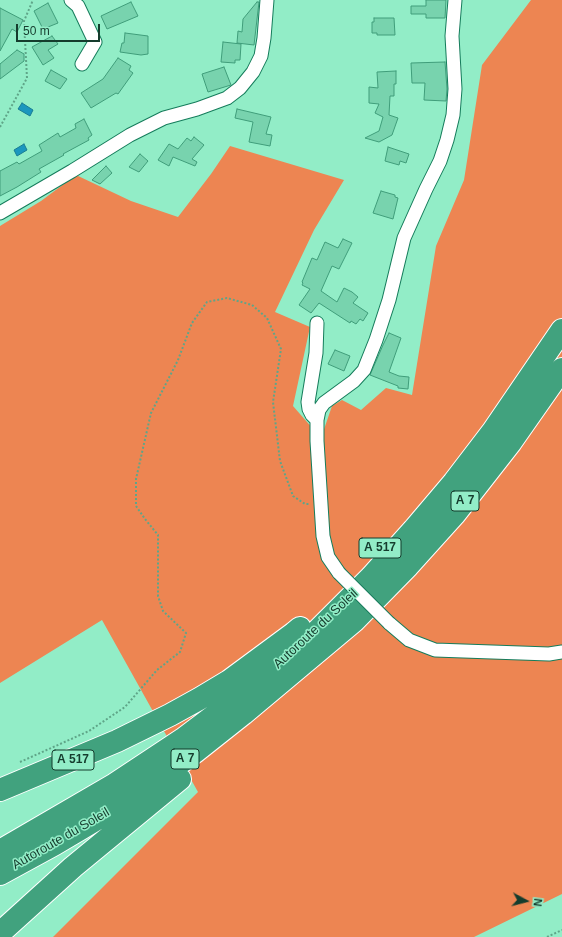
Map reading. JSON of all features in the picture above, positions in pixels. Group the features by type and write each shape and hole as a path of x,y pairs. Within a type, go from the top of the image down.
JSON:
{"highway":[{"name":"A 517","path":"0,790 118,741 170,715 228,681 294,633 332,600 419,504 465,449 562,315"},
{"name":"Autoroute du Soleil","path":"0,851 115,784 183,739 240,696 312,636 371,577 454,482 493,431 562,330"},
{"name":"Autoroute du Soleil","path":"0,874 56,844 120,805 161,777 243,714 354,621 408,566 458,510 511,442 562,369"},
{"path":"0,933 73,867 217,749 262,710 354,621"}],"street":[{"path":"71,0 78,6 95,42 82,64"},
{"path":"0,213 72,171 130,134 164,118 197,109 227,98 240,88 253,72 261,56 267,0"},
{"path":"456,0 452,36 454,115 447,140 440,161 426,188 404,238 389,300 376,340 364,370 354,381 324,403 320,410 317,440 322,521 325,544 328,557 339,573 389,623 409,640 435,650 549,654 562,652"},
{"path":"317,323 316,353 308,402 312,415 318,420"}],"path":[{"path":"0,127 27,78 24,21 33,0"},
{"path":"21,762 89,730 125,707 158,670 180,652 186,632 163,611 158,596 158,535 136,506 136,479 151,413 178,360 192,323 207,302 227,298 252,305 267,318 281,349 273,402 280,462 293,496 305,504 322,505"},
{"path":"547,937 562,930"}],"shaded area":[{"path":"531,0 562,0 562,894 474,937 53,937 198,792 102,620 0,683 0,226 41,201 76,175 131,201 178,217 211,174 230,146 344,180 314,230 275,312 310,327 293,406 321,438 332,406 342,400 361,410 386,388 412,395 436,246 464,180 482,65"}],"water":[{"path":"22,103 33,110 30,116 18,109"},
{"path":"24,144 27,150 17,156 14,150"}],"building":[{"path":"426,0 446,0 445,18 426,18 426,14 411,14 411,6 426,6"},
{"path":"131,2 138,16 107,29 101,16"},
{"path":"257,2 259,2 254,45 237,43 238,31 242,32 243,19"},
{"path":"48,3 58,23 43,29 34,11"},
{"path":"0,8 23,20 17,32 12,29 0,51"},
{"path":"374,18 394,18 395,35 377,35 377,33 372,33 372,22 374,22"},
{"path":"125,33 148,36 148,54 141,55 120,52 122,43 124,43"},
{"path":"52,36 58,44 48,50 54,58 43,65 32,47"},
{"path":"223,42 241,44 240,60 235,60 235,63 221,62"},
{"path":"17,50 24,54 24,61 0,79 0,64"},
{"path":"118,58 131,66 129,70 133,73 118,94 116,93 91,108 81,93 103,79"},
{"path":"445,62 447,89 446,101 424,100 425,83 412,83 411,63"},
{"path":"224,67 231,85 208,92 202,74"},
{"path":"51,70 67,79 60,89 45,81"},
{"path":"396,71 396,84 394,84 394,96 390,96 389,115 398,118 392,135 379,142 365,138 379,131 383,117 375,113 379,104 369,103 369,87 378,88 377,72"},
{"path":"237,109 271,117 266,134 272,135 270,146 249,142 253,122 235,118"},
{"path":"84,119 92,135 88,138 89,140 39,169 41,172 0,196 0,171 17,162 19,164 42,151 39,145 58,133 60,137 76,128 75,124"},
{"path":"194,137 204,145 192,159 197,162 195,166 173,157 169,166 158,160 169,144 178,149 187,138 191,141"},
{"path":"388,147 409,154 406,163 400,161 399,165 385,161"},
{"path":"140,154 148,161 139,172 129,167"},
{"path":"106,166 112,173 100,184 92,180"},
{"path":"381,191 395,195 395,197 398,198 393,219 373,213"},
{"path":"343,239 352,243 339,269 332,266 321,291 337,302 344,288 358,297 353,303 368,313 363,321 360,319 356,324 351,321 350,323 319,303 311,313 299,305 310,289 302,285 302,282 312,258 317,260 325,242 338,248"},
{"path":"389,333 401,338 389,372 399,376 409,377 408,389 398,388 398,386 370,375"},
{"path":"335,350 350,356 344,371 328,364"}]}
